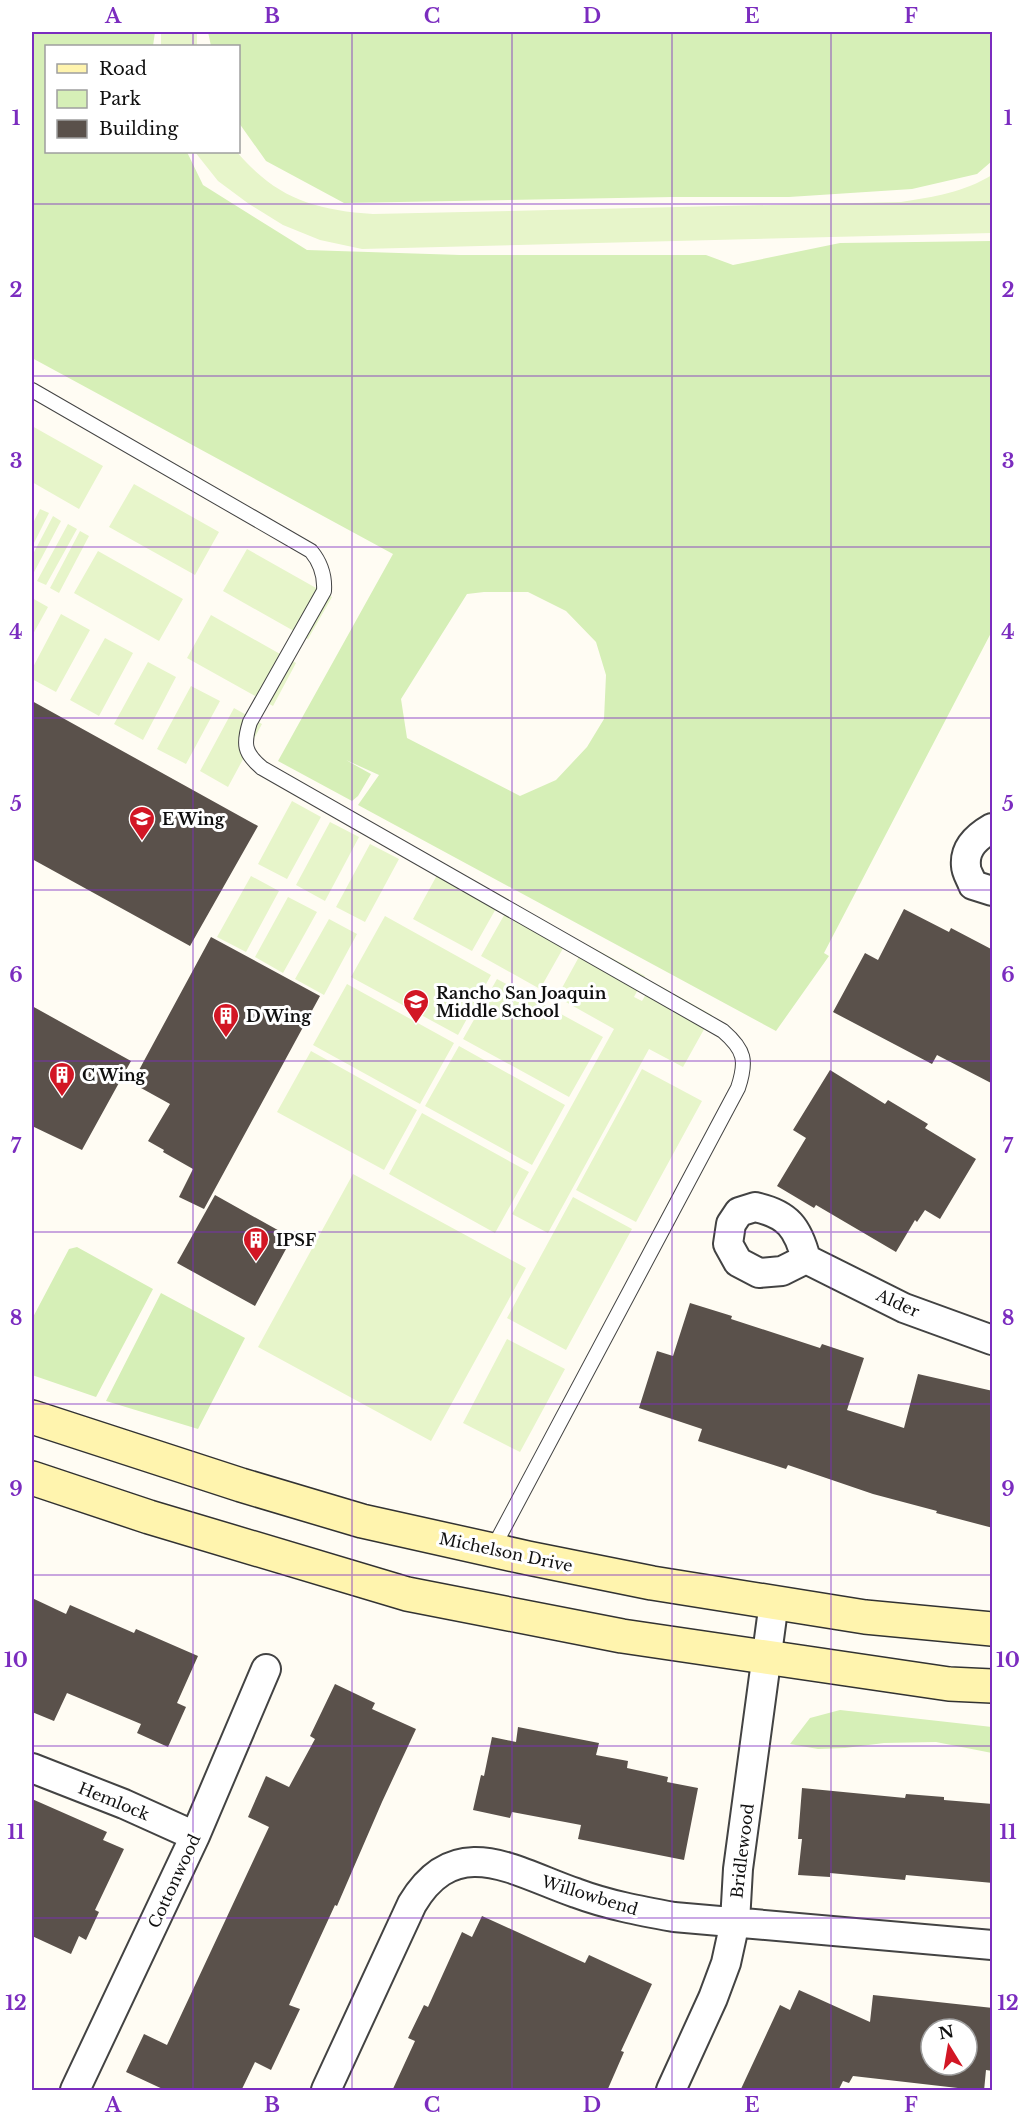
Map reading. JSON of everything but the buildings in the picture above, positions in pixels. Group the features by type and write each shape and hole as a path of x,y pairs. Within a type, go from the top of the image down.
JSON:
{"main road":[{"name":"Michelson Drive","path":"32,1417 351,1518 492,1550 652,1583 865,1617 993,1629"},
{"path":"32,1478 149,1517 407,1594 622,1636 949,1684 993,1686"}],"street":[{"path":"993,828 975,839 969,848 966,867 974,885 993,891"},
{"name":"Alder","path":"806,1259 904,1308 993,1340"},
{"name":"Bridlewood","path":"671,2091 713,1998 726,1963 735,1922 738,1869 774,1602"},
{"name":"Cottonwood","path":"75,2091 195,1836 266,1669"},
{"name":"Hemlock","path":"32,1768 124,1804 195,1836"},
{"name":"Willowbend","path":"326,2091 422,1886 440,1872 457,1864 481,1861 502,1864 579,1894 625,1907 674,1917 993,1945"}],"lane":[{"path":"32,390 311,552 318,560 324,580 324,591 250,722 245,736 247,751 251,759 262,768 723,1031 736,1042 743,1055 743,1072 738,1088 492,1550"}],"green space":[{"path":"32,32 155,32 153,45 45,45 45,153 187,153 203,185 307,250 460,255 706,255 733,265 840,243 992,241 992,631 824,953 829,956 776,1031 358,805 379,775 346,760 371,774 358,796 352,801 278,761 393,554 32,358","holes":["528,592 566,611 596,642 606,675 604,719 587,747 556,780 520,796 407,738 401,699 467,594"]},
{"path":"161,32 197,32 197,45 161,45"},
{"path":"208,32 992,32 992,161 977,174 912,189 789,197 344,203 266,161 240,124 240,45 211,45"},
{"path":"196,153 238,153 266,181 298,199 332,209 373,214 901,202 960,190 992,175 992,233 362,249 320,240 283,225 218,181"},
{"path":"32,426 103,466 79,509 32,482"},
{"path":"134,484 219,532 195,575 109,527"},
{"path":"40,509 49,513 32,547 32,525"},
{"path":"53,516 61,521 32,576 32,556"},
{"path":"68,524 77,529 46,585 37,581"},
{"path":"80,531 89,536 59,593 50,588"},
{"path":"247,549 332,597 308,639 223,591"},
{"path":"98,551 183,599 159,641 74,593"},
{"path":"32,598 48,607 32,636"},
{"path":"61,614 90,630 56,692 32,679 32,669"},
{"path":"211,615 296,663 273,706 187,658"},
{"path":"105,638 133,653 99,716 70,700"},
{"path":"148,662 176,677 143,740 114,724"},
{"path":"191,686 220,701 186,764 157,749"},
{"path":"234,708 262,724 228,787 200,771"},
{"path":"292,801 321,817 287,879 258,864"},
{"path":"330,822 359,837 325,901 296,885"},
{"path":"370,844 399,859 365,922 336,907"},
{"path":"442,866 502,898 472,951 413,919"},
{"path":"251,876 279,891 246,952 217,937"},
{"path":"288,897 317,912 283,973 255,957"},
{"path":"511,903 570,936 540,989 481,956"},
{"path":"385,916 491,975 458,1035 351,977"},
{"path":"329,919 357,934 324,995 295,979"},
{"path":"586,944 645,976 634,997 642,1001 653,982 712,1015 683,1067 649,1049 548,1233 512,1214 614,1029 557,997"},
{"path":"497,979 603,1037 569,1097 463,1039"},
{"path":"347,984 454,1043 420,1104 313,1045"},
{"path":"459,1046 565,1105 532,1165 425,1106"},
{"path":"311,1051 417,1110 384,1170 277,1112"},
{"path":"642,1069 702,1101 636,1222 576,1190"},
{"path":"422,1113 529,1172 495,1233 389,1174"},
{"path":"353,1174 526,1268 431,1441 258,1347"},
{"path":"573,1197 632,1229 566,1350 507,1318"},
{"path":"77,1247 153,1289 96,1397 32,1375 32,1319 69,1249"},
{"path":"161,1293 245,1338 198,1429 106,1401"},
{"path":"507,1339 565,1369 520,1452 463,1423"},
{"path":"840,1710 992,1727 992,1753 936,1742 884,1743 818,1749 790,1744 810,1718"}],"place":[{"name":"E Wing","path":"142,842"},
{"name":"Rancho San Joaquin Middle School","path":"416,1025"},
{"name":"D Wing","path":"226,1039"},
{"name":"C Wing","path":"62,1098"},
{"name":"IPSF","path":"256,1263"}]}
